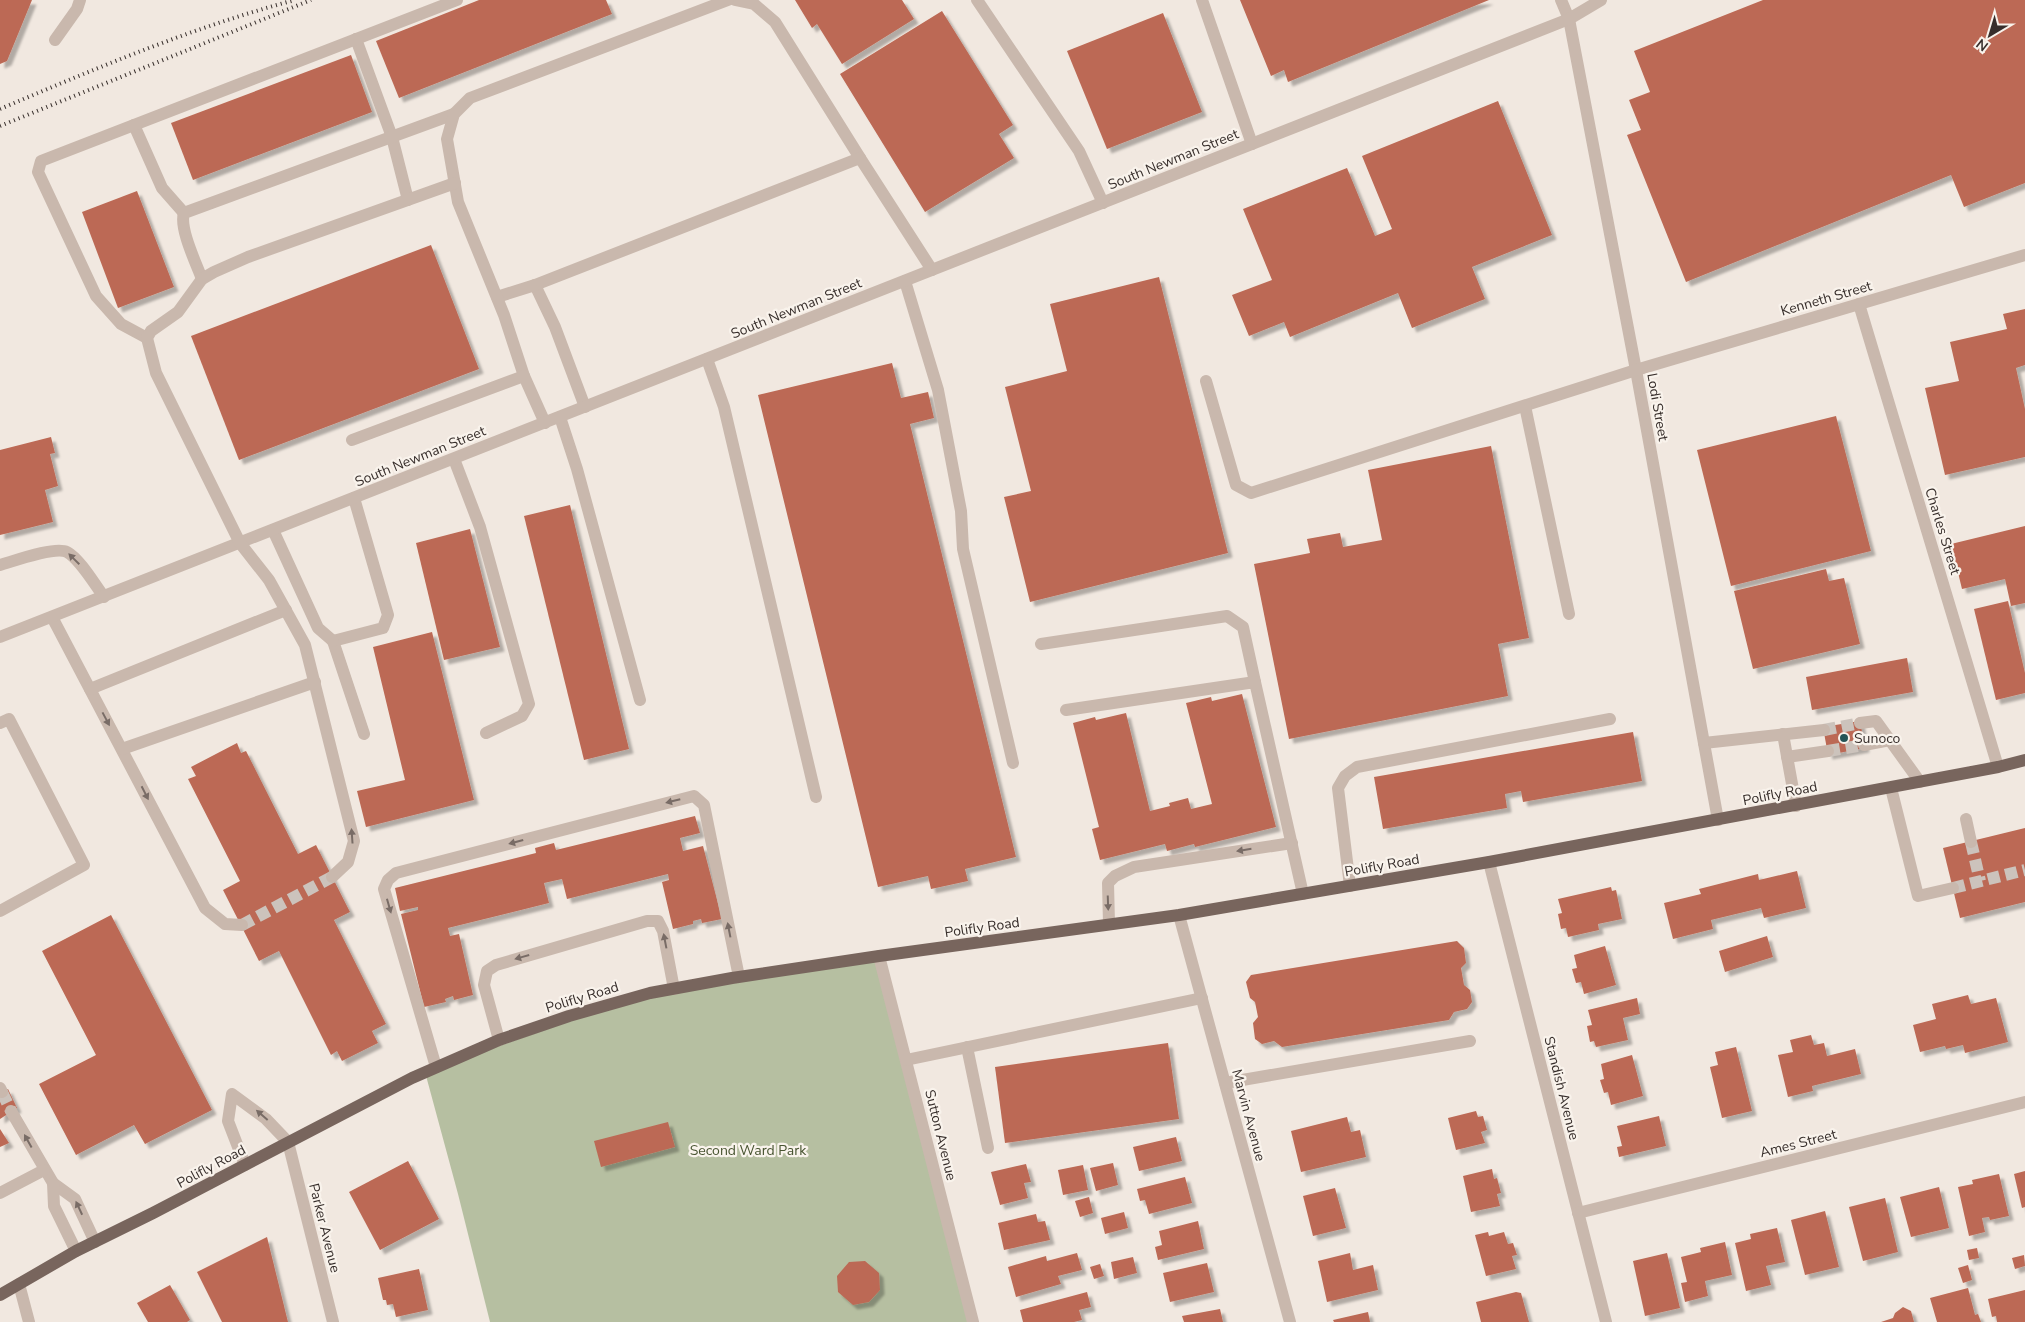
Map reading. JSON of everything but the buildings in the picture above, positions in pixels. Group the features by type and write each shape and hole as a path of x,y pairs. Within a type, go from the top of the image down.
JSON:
{"main road":[{"name":"Polifly Road","path":"0,1295 76,1251 436,1068 499,1040 569,1016 650,993 879,956 1179,915 1303,894 1796,806 1998,767 2025,760"}],"street":[{"path":"55,40 78,9 80,0"},
{"path":"148,338 122,324 96,296 38,172 41,161 457,0"},
{"path":"184,213 454,114 470,98 728,0"},
{"path":"735,0 754,4 775,22 932,270"},
{"path":"977,0 1079,152 1103,203"},
{"path":"1202,0 1252,144"},
{"name":"Lodi Street","path":"1561,0 1569,19 1636,370 1718,820"},
{"name":"South Newman Street","path":"0,637 1569,19 1601,0"},
{"path":"356,39 392,137 408,200"},
{"path":"454,114 447,139 458,202 497,297 524,376 545,423"},
{"path":"134,125 162,188 184,213"},
{"path":"497,297 535,285 860,158"},
{"path":"332,877 348,862 354,841 305,646 269,580 240,543 156,373 148,338 151,331 178,312 202,279 248,257 455,183"},
{"path":"184,213 182,219 188,242 202,279"},
{"name":"Kenneth Street","path":"1206,380 1236,485 1251,493 1636,370 2025,255"},
{"path":"905,281 938,390 961,511 963,550 1013,763"},
{"path":"535,285 558,334 585,407"},
{"name":"Charles Street","path":"1860,304 1998,767"},
{"path":"707,359 724,407 816,797"},
{"path":"352,440 524,376"},
{"path":"1525,406 1569,614"},
{"path":"560,417 577,469 640,700"},
{"path":"454,459 480,527 529,704 522,716 486,733"},
{"path":"333,641 383,628 388,615 354,498"},
{"path":"273,530 318,628 333,641 364,734"},
{"path":"0,565 58,550 68,552 104,597"},
{"path":"90,689 286,610"},
{"path":"1041,644 1227,616 1243,627 1303,894"},
{"path":"52,617 204,908 226,924 242,925"},
{"path":"122,750 314,682"},
{"path":"1066,710 1255,682"},
{"path":"0,723 9,719 84,865 0,912"},
{"path":"1350,886 1338,788 1345,776 1357,767 1610,719"},
{"path":"1860,724 1876,721 1920,782"},
{"path":"1704,743 1824,730"},
{"path":"1783,734 1796,806"},
{"path":"1864,745 1890,740"},
{"path":"1787,757 1828,751"},
{"path":"1891,788 1918,896 1953,888"},
{"path":"436,1068 384,889 388,880 396,873 694,796 704,804 739,978"},
{"path":"1966,819 1971,842"},
{"path":"1109,924 1108,884 1114,876 1134,867 1292,843"},
{"name":"Standish Avenue","path":"1489,862 1606,1322"},
{"name":"Marvin Avenue","path":"1179,915 1290,1322"},
{"path":"499,1040 484,985 487,971 496,965 647,921 658,921 663,931 674,989"},
{"name":"Sutton Avenue","path":"879,956 973,1322"},
{"path":"906,1060 1202,998"},
{"path":"1224,1083 1470,1041"},
{"path":"968,1048 988,1148"},
{"path":"245,1165 228,1120 232,1094 266,1118 288,1142"},
{"name":"Ames Street","path":"1578,1213 2025,1102"},
{"path":"11,1111 44,1170 54,1183 75,1199 95,1242"},
{"name":"Parker Avenue","path":"288,1142 333,1322"},
{"path":"0,1193 44,1170"},
{"path":"54,1183 54,1206 76,1251"},
{"path":"19,1284 29,1322"}],"green space":[{"name":"Second Ward Park","path":"879,956 973,1322 490,1322 425,1072 650,993"}],"tunnel":[{"path":"1824,730 1860,723"},
{"path":"1828,751 1864,745"},
{"path":"1971,842 1980,881"},
{"path":"1953,888 2025,870"},
{"path":"242,925 332,877"},
{"path":"2,1092 11,1111"}],"railway":[{"path":"0,109 182,36 295,0"},
{"path":"0,126 311,0"}],"place":[{"name":"Sunoco","path":"1844,738"}]}
